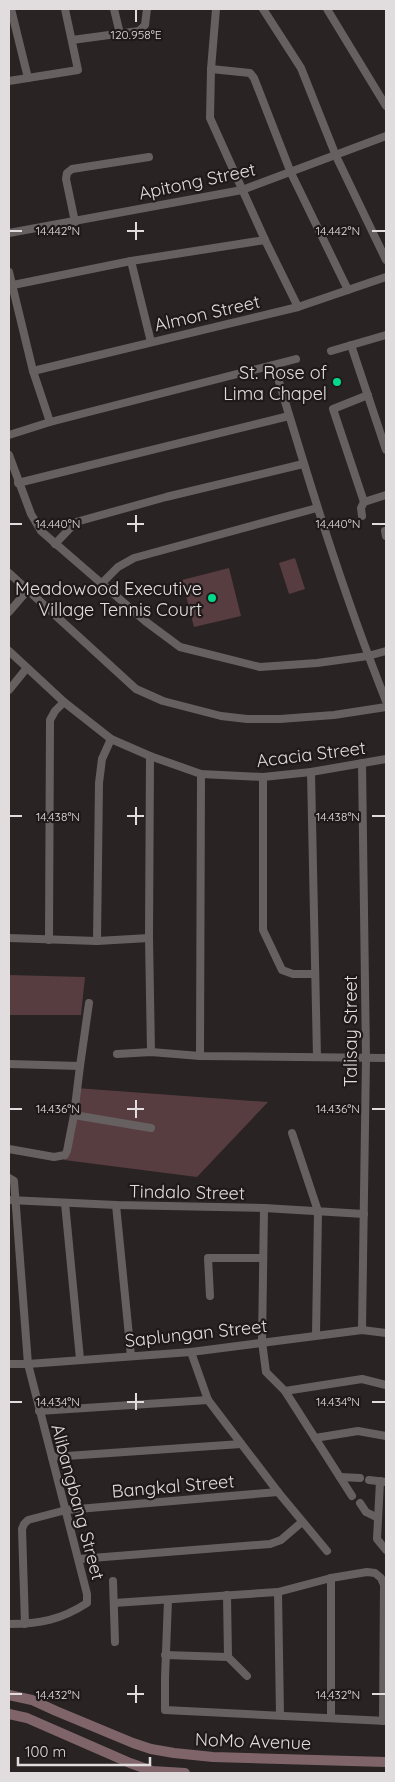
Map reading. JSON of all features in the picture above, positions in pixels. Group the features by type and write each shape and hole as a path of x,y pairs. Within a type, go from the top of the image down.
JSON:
{"main road":[{"name":"NoMo Avenue","path":"9,1695 32,1700 133,1742 174,1753 214,1757 386,1762"},
{"name":"NoMo Avenue","path":"9,1714 27,1718 152,1771 185,1773"}],"street":[{"path":"11,9 28,78"},
{"path":"9,81 78,70 64,9"},
{"path":"114,9 120,34"},
{"path":"72,40 135,32 145,25 148,9"},
{"path":"216,9 211,70 210,118 265,240 298,306"},
{"path":"263,9 301,68 336,156 386,260"},
{"path":"330,10 386,106"},
{"path":"211,70 250,73 254,78 291,173 348,290"},
{"name":"Apitong Street","path":"9,233 242,190 386,136"},
{"path":"75,222 66,179 67,173 72,169 149,157"},
{"path":"13,286 131,261 265,240"},
{"path":"131,261 151,342"},
{"path":"9,272 33,371 50,422"},
{"name":"Almon Street","path":"33,371 298,306 386,277"},
{"path":"331,351 386,335"},
{"path":"351,345 386,450"},
{"path":"9,435 50,422 296,359"},
{"path":"274,365 317,508 368,656 386,701"},
{"path":"362,516 361,508 364,502 333,408 368,395"},
{"path":"18,483 289,416"},
{"path":"9,455 18,483 41,532 145,621 180,647 260,667 317,663 368,656 386,651"},
{"path":"55,544 76,522 166,497 303,464"},
{"path":"364,502 386,495"},
{"path":"102,583 118,567 134,558 317,508"},
{"path":"9,573 136,689 163,702 221,716 247,719 280,719 334,715 386,707"},
{"path":"9,612 27,591"},
{"name":"Acacia Street","path":"9,651 26,669 64,702 111,739 150,756 201,774 263,777 311,772 386,759"},
{"path":"9,690 26,669"},
{"path":"49,940 50,720 55,711 64,702"},
{"path":"97,941 99,783 102,759 111,739"},
{"path":"150,756 149,938 151,1052"},
{"name":"Talisay Street","path":"362,763 366,1058 362,1330"},
{"path":"311,772 317,1057"},
{"path":"200,1056 201,774"},
{"path":"263,777 262,930 282,970 293,974 314,974"},
{"path":"9,938 97,941 149,938"},
{"path":"9,1149 54,1157 65,1154 67,1151 74,1115 89,1003"},
{"path":"117,1054 151,1052 200,1056 386,1058"},
{"path":"9,1064 80,1066"},
{"path":"74,1115 151,1128"},
{"path":"292,1133 318,1212 316,1335"},
{"name":"Alibangbang Street","path":"9,1178 14,1182 12,1200 28,1364 86,1585 87,1603 72,1613 59,1618 25,1624"},
{"name":"Tindalo Street","path":"12,1200 116,1205 264,1208 364,1214"},
{"path":"65,1203 80,1359"},
{"path":"116,1205 131,1356"},
{"path":"264,1208 262,1342 266,1372 285,1392 352,1496"},
{"path":"210,1296 208,1258 263,1258"},
{"name":"Saplungan Street","path":"9,1364 191,1352 362,1330 386,1333"},
{"path":"191,1352 208,1400 278,1492 327,1551"},
{"path":"285,1392 362,1379 386,1385"},
{"path":"39,1411 208,1400"},
{"path":"315,1438 358,1431 386,1436"},
{"path":"52,1457 241,1444"},
{"path":"340,1477 360,1478"},
{"path":"369,1480 383,1482 381,1521 377,1538 386,1550"},
{"name":"Bangkal Street","path":"25,1624 22,1529 24,1524 34,1518 66,1510 278,1492"},
{"path":"360,1503 366,1512 381,1521"},
{"path":"79,1559 270,1544 281,1540 302,1522"},
{"path":"114,1603 278,1592 331,1578 367,1572 375,1573 381,1578 384,1585 384,1721 165,1710 168,1600"},
{"path":"331,1578 331,1718"},
{"path":"113,1581 116,1642"},
{"path":"278,1592 280,1715"},
{"path":"227,1595 228,1657 247,1676"},
{"path":"9,1624 25,1624"},
{"path":"165,1656 228,1657"}],"shaded area":[{"path":"295,558 305,589 289,594 279,563"},
{"name":"Meadowood Executive Village Tennis Court","path":"229,568 241,616 194,627 182,580"},
{"path":"9,975 85,977 81,1015 9,1015"},
{"path":"76,1088 268,1102 197,1177 64,1160"}],"place":[{"name":"St. Rose of Lima Chapel","path":"337,382"},
{"name":"Meadowood Executive Village Tennis Court","path":"212,598"}]}
